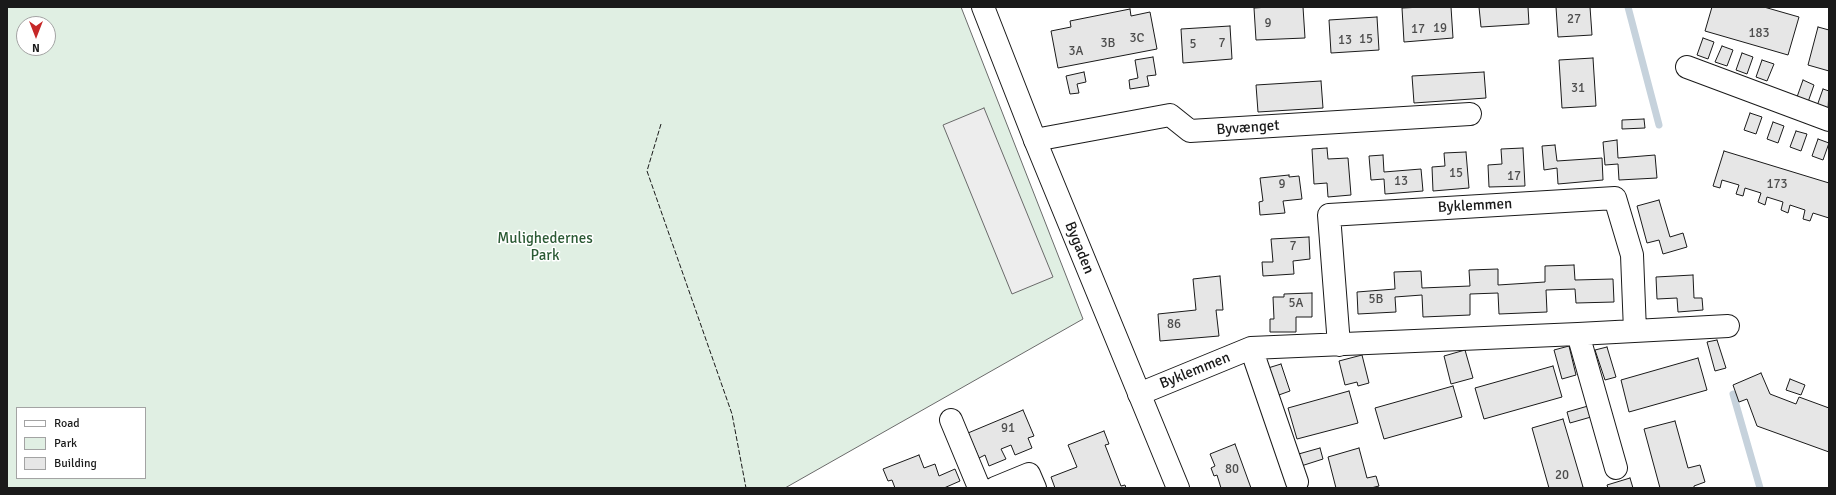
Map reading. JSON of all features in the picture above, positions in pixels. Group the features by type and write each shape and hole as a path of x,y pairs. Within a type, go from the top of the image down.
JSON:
{"street":[{"name":"Bygaden","path":"983,7 1035,140 1178,488"},
{"path":"1687,67 1829,120"},
{"name":"Byvænget","path":"1035,140 1170,115 1190,132 1470,114"},
{"name":"Byklemmen","path":"1339,345 1329,215 1615,198 1632,255 1634,331"},
{"name":"Byklemmen","path":"1139,394 1251,348 1728,326"},
{"path":"1578,334 1616,468"},
{"path":"1251,348 1297,482"},
{"path":"951,420 978,485 981,488"},
{"path":"995,488 1029,474 1035,488"}],"green space":[{"name":"Mulighedernes Park","path":"7,7 961,7 1083,319 785,488 7,488"}],"shaded area":[{"path":"984,108 1053,277 1012,294 943,125"}],"building":[{"path":"1303,7 1305,38 1256,40 1254,8"},
{"path":"1451,7 1453,38 1404,42 1402,8"},
{"path":"1479,7 1528,7 1529,24 1481,27"},
{"path":"1556,7 1590,7 1592,35 1558,37"},
{"path":"1712,7 1764,7 1799,17 1788,55 1705,31"},
{"path":"1130,9 1131,16 1150,12 1157,49 1058,68 1051,31 1071,27 1070,21"},
{"path":"1377,17 1379,50 1331,53 1329,20"},
{"path":"1230,26 1232,59 1183,63 1181,29"},
{"path":"1818,27 1829,30 1829,71 1808,65"},
{"path":"1703,38 1714,42 1708,59 1697,55"},
{"path":"1722,46 1733,50 1727,66 1715,62"},
{"path":"1742,53 1753,57 1747,74 1736,70"},
{"path":"1153,57 1156,75 1147,76 1149,86 1130,89 1129,80 1138,78 1135,60"},
{"path":"1593,58 1596,106 1562,108 1559,60"},
{"path":"1762,60 1774,64 1767,81 1756,77"},
{"path":"1084,72 1086,82 1077,84 1079,93 1070,94 1066,76"},
{"path":"1484,72 1486,98 1414,103 1412,76"},
{"path":"1803,80 1814,85 1808,102 1797,97"},
{"path":"1321,81 1323,108 1258,112 1256,85"},
{"path":"1823,89 1829,91 1828,110 1817,106"},
{"path":"1750,113 1762,117 1756,134 1744,130"},
{"path":"1644,119 1645,128 1622,129 1622,120"},
{"path":"1773,122 1784,126 1778,143 1767,139"},
{"path":"1796,131 1807,134 1801,151 1790,147"},
{"path":"1818,139 1829,143 1823,160 1812,156"},
{"path":"1617,140 1618,158 1655,155 1657,178 1619,180 1618,164 1605,165 1603,142"},
{"path":"1555,145 1557,161 1602,158 1603,180 1558,184 1557,168 1544,170 1542,146"},
{"path":"1327,148 1328,159 1348,158 1351,195 1328,197 1327,183 1314,184 1312,149"},
{"path":"1523,148 1525,186 1489,187 1488,165 1502,164 1501,149"},
{"path":"1724,151 1829,183 1829,218 1813,213 1810,221 1803,219 1805,210 1790,205 1788,213 1781,210 1783,202 1767,197 1765,205 1758,202 1761,193 1745,188 1743,196 1736,194 1739,185 1722,180 1720,188 1713,186"},
{"path":"1466,152 1469,188 1433,191 1432,167 1445,166 1444,153"},
{"path":"1383,155 1384,172 1421,169 1423,191 1385,194 1384,179 1371,180 1369,156"},
{"path":"1289,175 1289,177 1299,176 1302,199 1283,201 1285,213 1260,215 1259,202 1263,201 1260,178"},
{"path":"1659,200 1670,237 1683,233 1687,247 1663,254 1659,240 1647,243 1637,206"},
{"path":"1309,237 1310,259 1293,261 1294,274 1263,276 1262,262 1273,262 1271,239"},
{"path":"1574,265 1575,280 1613,279 1614,302 1576,303 1575,289 1546,290 1547,312 1499,314 1498,293 1470,294 1470,315 1423,317 1422,295 1395,297 1396,312 1358,314 1357,292 1395,289 1394,272 1421,271 1422,288 1470,286 1469,270 1498,269 1498,285 1545,282 1545,266"},
{"path":"1693,275 1694,298 1702,298 1703,310 1678,312 1677,298 1657,299 1656,277"},
{"path":"1220,276 1223,310 1216,310 1219,336 1160,341 1158,314 1196,310 1193,279"},
{"path":"1312,293 1312,317 1296,317 1296,332 1270,332 1270,319 1274,319 1273,297 1284,297 1284,294"},
{"path":"1717,340 1726,368 1715,371 1707,342"},
{"path":"1569,346 1576,375 1562,379 1554,350"},
{"path":"1607,347 1616,377 1605,380 1595,350"},
{"path":"1465,350 1473,378 1451,384 1444,356"},
{"path":"1362,355 1369,383 1358,386 1357,382 1345,385 1339,361"},
{"path":"1698,358 1707,390 1629,412 1621,380"},
{"path":"1281,364 1290,391 1276,396 1268,368"},
{"path":"1553,366 1562,397 1484,419 1475,388"},
{"path":"1761,373 1770,394 1796,404 1799,397 1829,408 1829,452 1757,426 1747,399 1739,402 1733,385"},
{"path":"1790,379 1805,385 1801,395 1786,390"},
{"path":"1453,386 1462,417 1384,439 1375,408"},
{"path":"1349,391 1358,423 1297,439 1288,408"},
{"path":"1588,406 1591,417 1570,423 1567,412"},
{"path":"1023,410 1034,436 1028,438 1032,448 1015,455 1011,445 1001,449 1006,459 989,466 985,455 979,458 968,433"},
{"path":"1563,419 1583,487 1580,488 1549,488 1532,428"},
{"path":"1675,421 1688,468 1700,465 1705,482 1694,486 1694,488 1660,488 1644,429"},
{"path":"1104,431 1109,444 1105,445 1121,486 1125,485 1126,488 1055,488 1051,477 1077,467 1068,445"},
{"path":"1235,444 1251,488 1221,488 1217,475 1214,476 1211,468 1215,466 1210,454"},
{"path":"1320,448 1323,459 1298,467 1295,455"},
{"path":"1359,448 1367,478 1376,476 1379,486 1371,488 1336,488 1328,457"},
{"path":"919,455 924,468 935,464 939,476 955,469 960,481 944,488 895,488 892,480 888,481 883,469"},
{"path":"1630,478 1633,488 1608,488 1607,485"}],"waterway":[{"path":"1628,7 1659,125"},
{"path":"1733,394 1760,488"}],"fence":[{"path":"661,124 647,171 732,414 746,488"}]}
